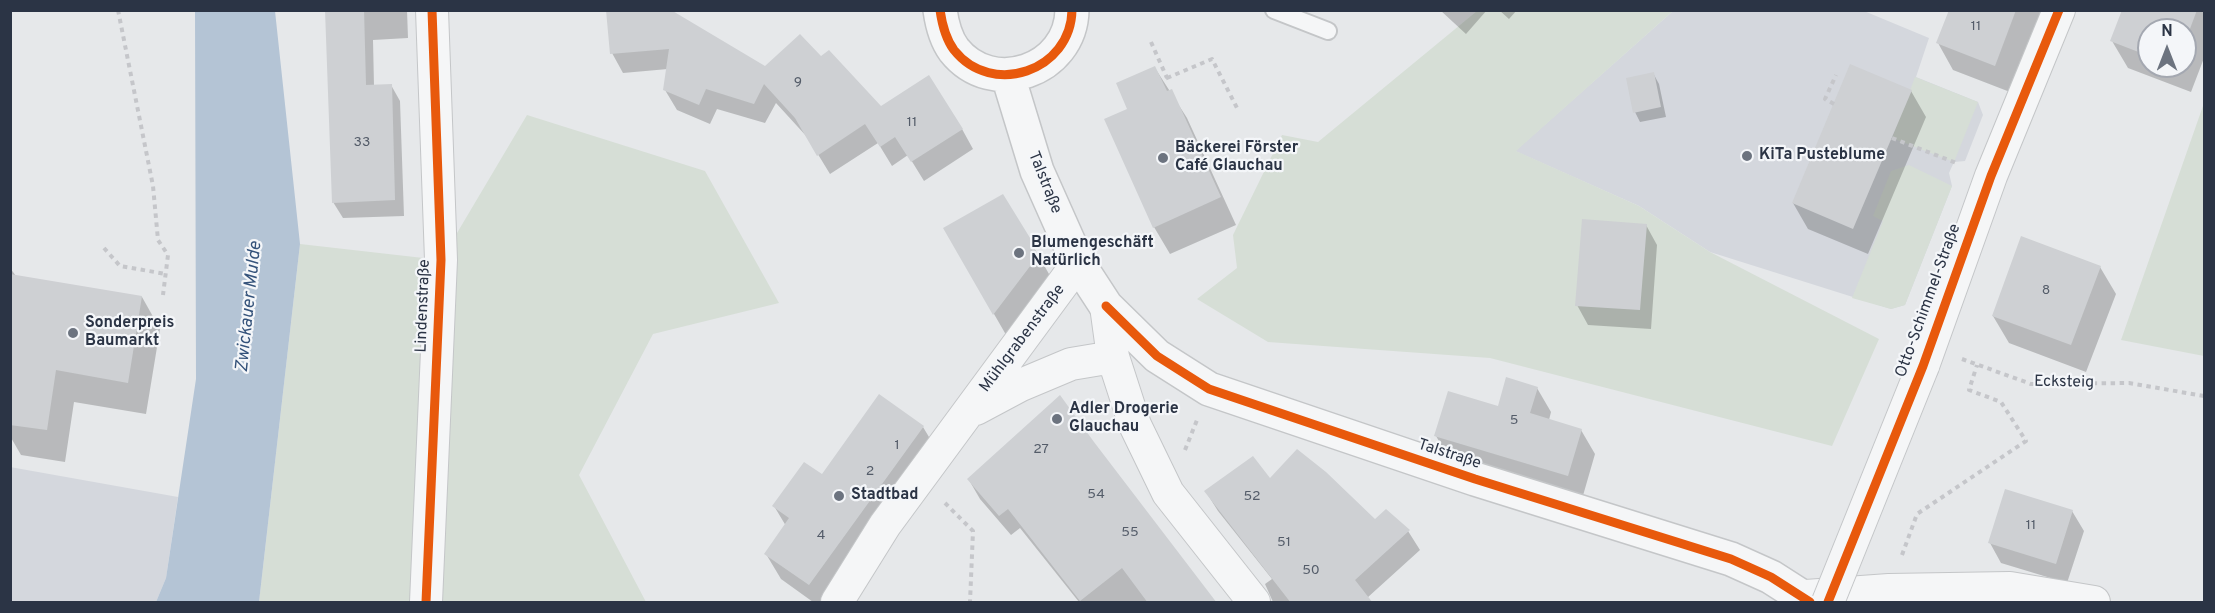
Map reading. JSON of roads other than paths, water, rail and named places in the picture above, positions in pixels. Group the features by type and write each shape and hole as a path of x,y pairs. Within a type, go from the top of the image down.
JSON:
{"street":[{"name":"Lindenstraße","path":"426,603 441,260 432,10"},
{"path":"940,10 944,31 954,50 969,64 988,73 1008,76 1030,72 1050,60 1064,43 1072,22 1072,10"},
{"name":"Otto-Schimmel-Straße","path":"1814,600 1925,356 1991,176 2059,10"},
{"name":"Talstraße","path":"1008,76 1037,171 1078,263 1106,306 1157,356 1209,389 1475,480 1731,559 1814,600"},
{"name":"Mühlgrabenstraße","path":"837,603 885,525 1078,263"},
{"path":"1106,306 1113,357 1135,425 1168,493 1254,603"},
{"name":"Mühlgrabenstraße","path":"967,414 1021,385 1071,364 1113,357"},
{"path":"1814,600 1890,590 2010,588 2094,603"}],"lane":[{"path":"1274,10 1328,31"}],"water":[{"name":"Zwickauer Mulde","path":"195,11 275,11 300,244 259,602 156,602 166,578 196,379"}],"place":[{"name":"KiTa Pusteblume","path":"1747,156"},
{"name":"Bäckerei Förster Café Glauchau","path":"1163,158"},
{"name":"Blumengeschäft Natürlich","path":"1019,253"},
{"name":"Sonderpreis Baumarkt","path":"73,333"},
{"name":"Adler Drogerie Glauchau","path":"1057,419"},
{"name":"Stadtbad","path":"839,496"}]}
